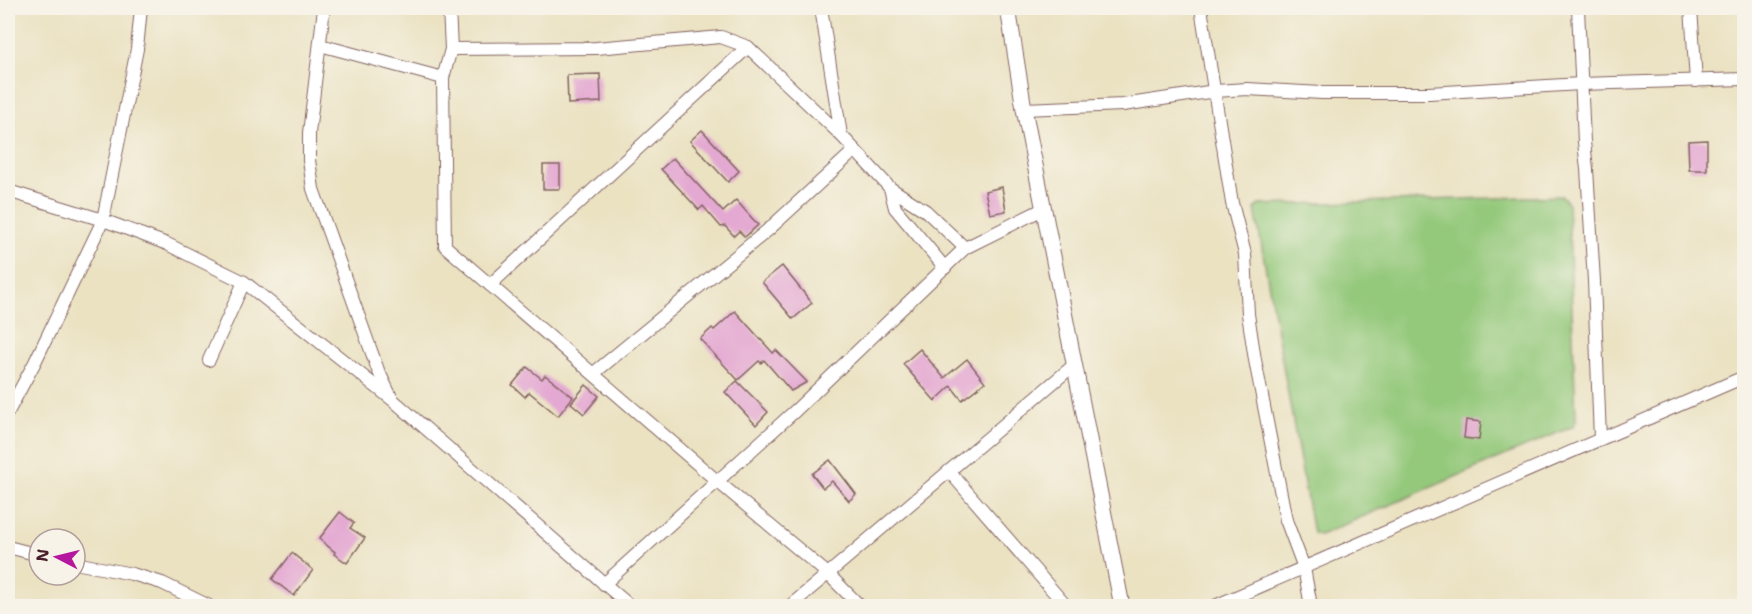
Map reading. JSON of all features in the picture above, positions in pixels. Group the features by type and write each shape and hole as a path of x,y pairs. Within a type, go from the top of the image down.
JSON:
{"street":[{"path":"8,412 14,387 35,362 103,220 137,49 141,8"},
{"path":"324,8 309,134 309,160 313,189 378,370 393,400"},
{"path":"449,8 451,49 443,78 445,246 717,482 828,574 860,606"},
{"path":"821,8 841,135"},
{"path":"1008,8 1043,209 1122,606"},
{"path":"1200,8 1232,203 1245,254 1248,314 1257,371 1286,520 1304,568 1311,606"},
{"path":"1578,8 1584,142 1594,280 1600,439"},
{"path":"1691,8 1696,81"},
{"path":"451,49 596,48 700,38 721,38 748,47 841,135 890,188 926,211 965,248"},
{"path":"320,45 443,78"},
{"path":"490,285 748,47"},
{"path":"1024,109 1140,103 1215,91 1247,89 1322,93 1429,93 1581,84 1744,79"},
{"path":"594,374 768,230 854,151"},
{"path":"890,188 895,208 945,268"},
{"path":"8,190 103,220 167,244 244,282 393,400 630,606"},
{"path":"604,584 796,410 965,248 1043,209"},
{"path":"209,360 244,282"},
{"path":"790,606 1074,364"},
{"path":"1215,606 1744,377"},
{"path":"949,471 1066,606"},
{"path":"8,548 27,552"},
{"path":"87,565 132,574 162,583 200,604"}],"green space":[{"path":"1562,196 1568,202 1576,420 1574,426 1320,535 1313,533 1255,209 1259,205"}],"building":[{"path":"600,74 601,102 568,104 567,75"},
{"path":"702,130 739,171 728,182 690,141"},
{"path":"1707,140 1707,170 1689,170 1688,141"},
{"path":"673,158 723,212 736,200 758,225 745,237 739,231 734,236 725,226 721,227 703,206 699,210 661,169"},
{"path":"543,165 560,165 560,189 543,189"},
{"path":"1002,187 1006,211 990,214 985,191"},
{"path":"782,266 812,303 793,319 762,282"},
{"path":"735,311 773,353 776,350 807,382 791,391 764,360 761,363 759,361 738,380 700,339"},
{"path":"920,349 944,378 967,359 985,382 962,400 951,386 935,401 903,364"},
{"path":"527,367 542,379 545,375 573,397 558,416 529,392 525,397 512,385"},
{"path":"737,381 768,412 756,425 725,392"},
{"path":"586,385 599,396 584,414 571,403"},
{"path":"1466,420 1481,422 1479,440 1464,438"},
{"path":"830,460 856,494 849,501 832,481 823,488 812,474"},
{"path":"340,512 354,523 350,528 365,538 347,563 319,539"},
{"path":"292,553 313,570 294,596 272,579"}]}
